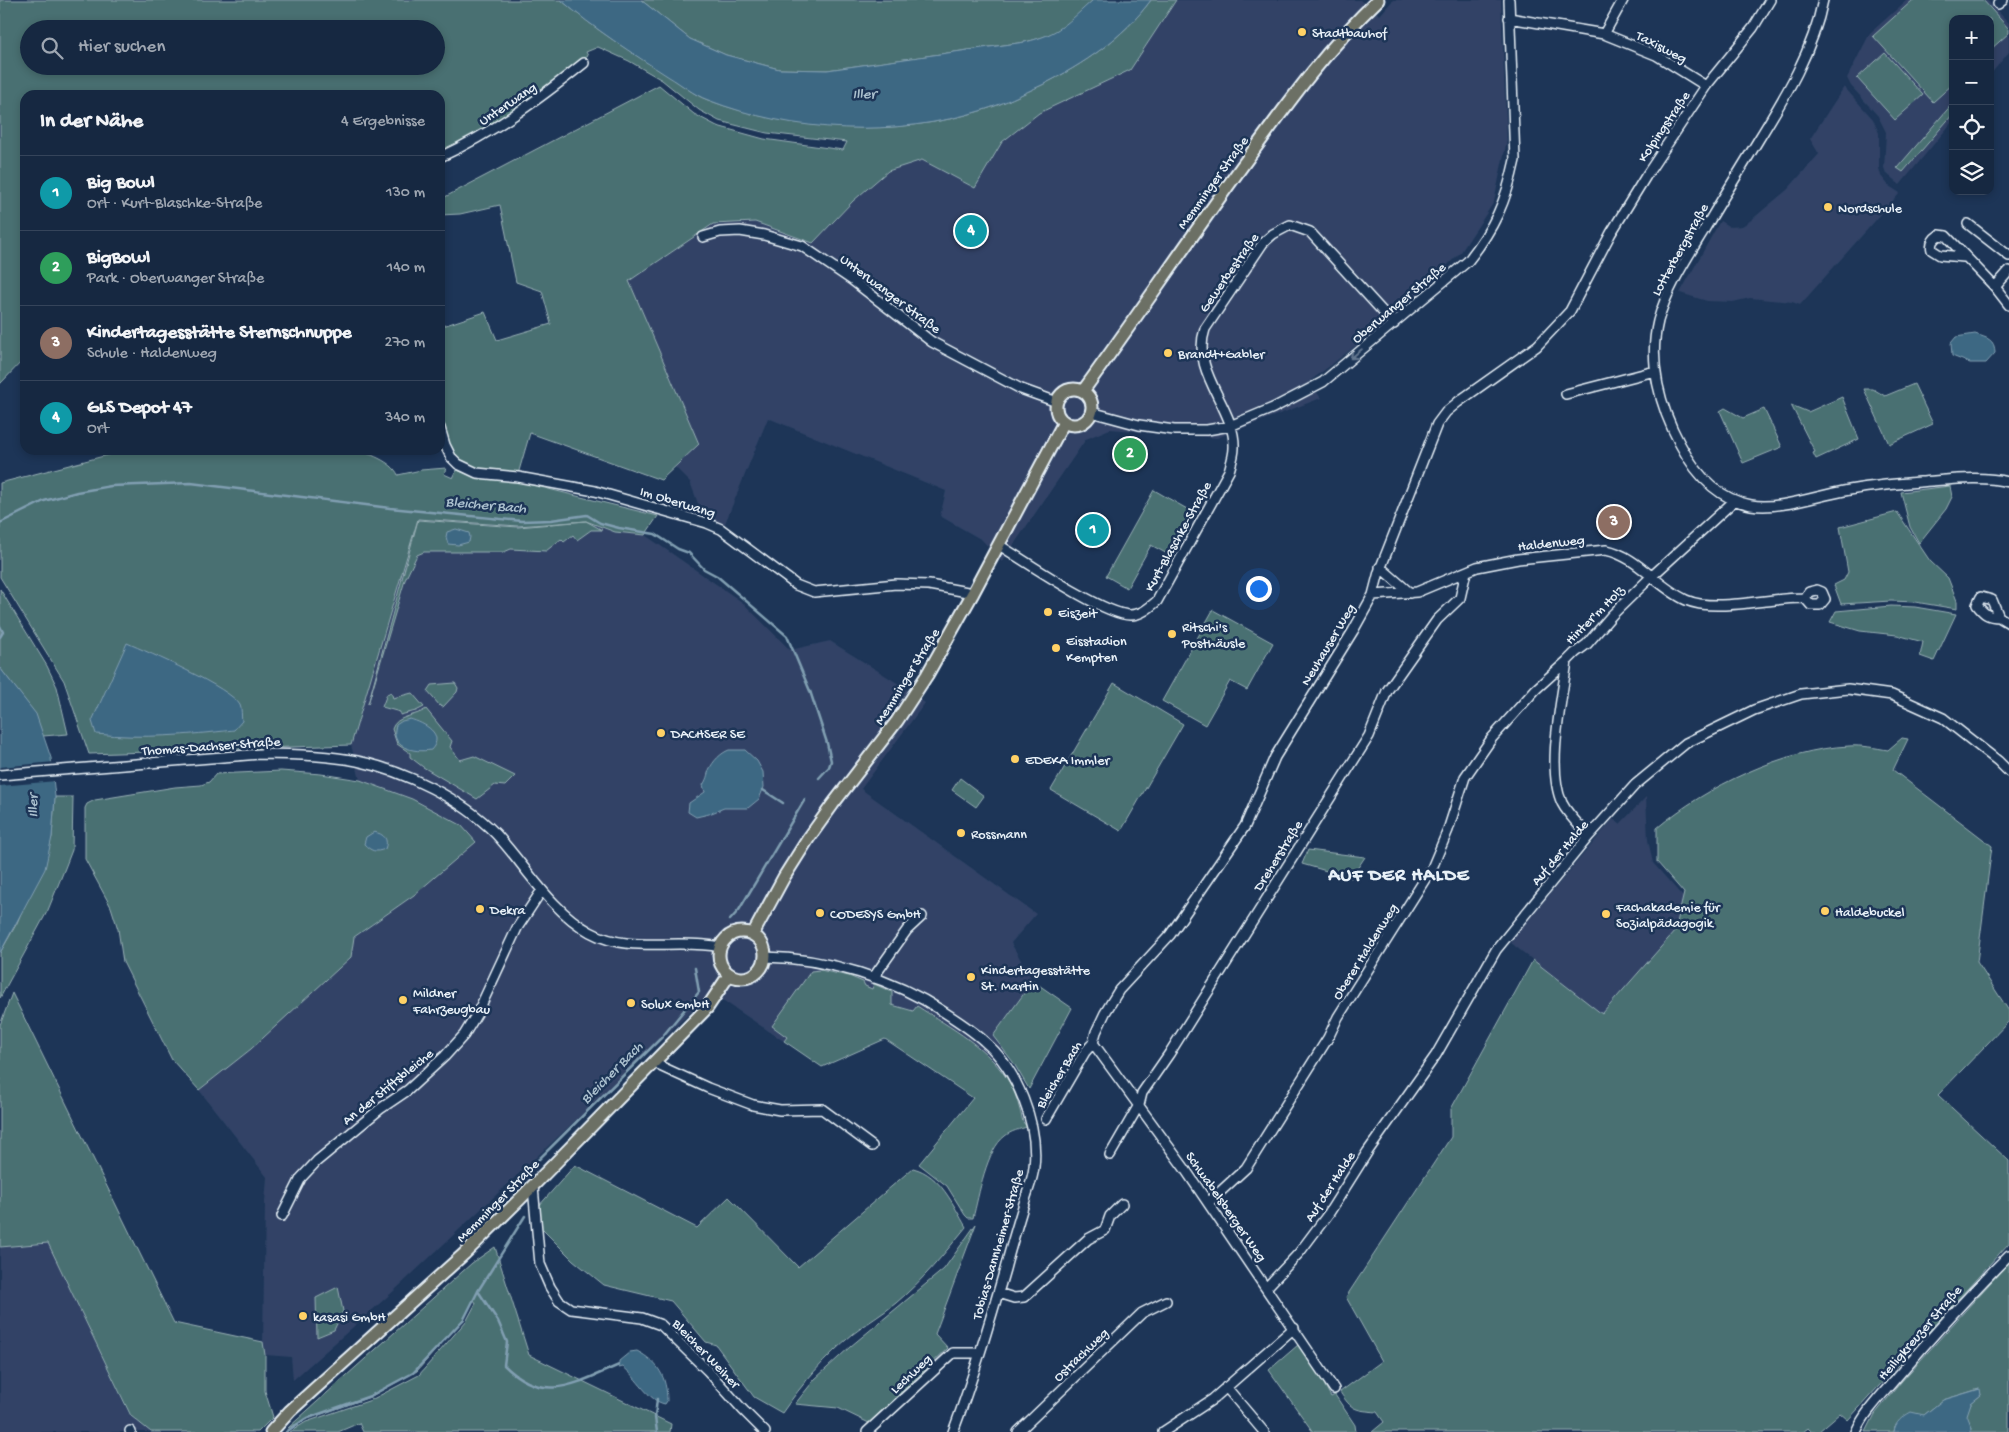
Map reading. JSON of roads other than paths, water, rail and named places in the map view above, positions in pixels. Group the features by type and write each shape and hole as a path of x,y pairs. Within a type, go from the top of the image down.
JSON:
{"main road":[{"name":"Memminger Straße","path":"1083,391 1166,271 1282,112 1354,22 1378,0"},
{"path":"1079,389 1083,391 1090,401 1090,412 1086,419 1072,425 1064,422 1056,411 1056,402 1068,390 1079,389"},
{"name":"Memminger Straße","path":"753,934 784,877 808,839 832,804 897,721 927,675 1064,422"},
{"path":"746,931 753,934 763,944 766,956 759,971 752,976 737,978 730,974 720,962 720,947 730,934 746,931"},
{"name":"Memminger Straße","path":"271,1432 290,1411 464,1254 532,1187 707,1008 730,974"}],"street":[{"name":"Oberwanger Straße","path":"1090,412 1139,425 1174,430 1207,430 1230,426 1283,404 1323,382 1468,261 1480,245 1504,202 1512,173 1516,146 1509,0"},
{"path":"1604,34 1623,0"},
{"name":"Kolpingstraße","path":"1589,275 1626,208 1706,86 1752,28 1770,0"},
{"name":"Lotterbergstraße","path":"1823,0 1819,20 1806,57 1778,108 1687,257 1668,293 1658,322 1655,370 1671,428 1690,463 1706,482 1734,501 1754,506 1773,506 1845,490 1874,486 1982,478 2009,482"},
{"name":"Taxisweg","path":"1509,18 1604,34 1656,55 1706,86"},
{"name":"Unterwang","path":"445,155 498,127 584,63"},
{"path":"1968,224 2009,256"},
{"name":"Gewerbestraße","path":"1230,426 1205,365 1201,352 1201,339 1210,322 1263,243 1272,234 1290,225 1310,232 1394,324"},
{"name":"Unterwanger Straße","path":"703,237 720,232 740,231 764,235 802,246 852,280 932,342 1021,389 1056,402"},
{"path":"1964,257 1995,287 2009,305"},
{"path":"1995,287 2009,271"},
{"name":"Neuhauser Weg","path":"1093,1043 1098,1026 1119,990 1170,935 1237,839 1252,813 1275,757 1353,631 1373,595 1380,567 1437,424 1446,412 1458,402 1512,366 1553,332 1570,311 1589,275"},
{"path":"1566,394 1655,370"},
{"name":"Kurt-Blaschke-Straße","path":"999,545 1110,611 1132,615 1141,612 1157,602 1229,471 1234,449 1230,426"},
{"name":"Im Oberwang","path":"445,445 451,457 458,464 477,473 518,477 595,491 707,523 721,530 796,585 814,592 896,584 929,585 973,593"},
{"name":"Hinter'm Holz","path":"1589,836 1567,810 1557,789 1556,750 1567,661 1587,644 1612,615 1651,577 1734,501"},
{"name":"Haldenweg","path":"1373,595 1418,592 1477,567 1518,559 1606,550 1617,552 1628,558 1664,589 1688,602 1711,605 1805,598"},
{"path":"1380,567 1410,593"},
{"name":"Dreherstraße","path":"1110,1155 1139,1105 1142,1093 1173,1048 1369,736 1387,691 1437,620 1460,598 1466,572"},
{"path":"1999,617 2009,623"},
{"name":"Oberer Haldenweg","path":"1208,1203 1238,1176 1256,1154 1328,1038 1338,1017 1432,868 1448,830 1465,777 1492,738 1536,690 1567,661"},
{"name":"Auf der Halde","path":"1266,1288 1299,1253 1329,1213 1368,1151 1436,1055 1496,950 1589,836 1635,785 1686,743 1754,710 1801,694 1848,689 1892,695 1943,718 1998,761 2009,772"},
{"name":"Thomas-Dachser-Straße","path":"0,775 260,754 296,754 358,761 443,793 479,818 496,834 542,890 569,916 590,932 623,943 689,944 720,947"},
{"name":"An der Stiftsbleiche","path":"282,1216 301,1178 312,1167 380,1109 408,1090 445,1056 464,1035 478,1012 517,928 542,890"},
{"path":"873,978 907,930 922,916"},
{"name":"Tobias-Dannheimer-Straße","path":"766,956 803,960 873,978 901,987 918,996 964,1025 985,1042 1003,1061 1023,1098 1033,1130 1034,1168 980,1353 953,1432"},
{"name":"Schwabelsberger Weg","path":"1093,1043 1208,1203 1334,1388"},
{"name":"Bleicher Bach","path":"1046,1120 1085,1052 1093,1043"},
{"path":"656,1061 662,1066 708,1088 752,1105 780,1110 822,1109 872,1146"},
{"name":"Bleicher Weiher","path":"532,1187 540,1264 550,1287 560,1301 571,1309 642,1318 661,1325 708,1371 765,1432"},
{"path":"998,1293 1014,1298 1024,1297 1088,1239 1105,1230 1110,1216 1122,1204"},
{"name":"Heiligkreuzer Straße","path":"1856,1432 1862,1418 1920,1351 2009,1255"},
{"name":"Ostrachweg","path":"1018,1432 1142,1314 1166,1301"},
{"path":"1164,1432 1213,1398 1294,1328"},
{"name":"Lechweg","path":"867,1432 952,1353 980,1353"},
{"path":"1226,1387 1264,1432"}],"water":[{"name":"Iller","path":"561,0 641,0 690,39 726,55 779,69 827,70 1025,42 1047,35 1062,27 1093,0 1151,0 1128,26 1088,59 1058,77 1005,102 949,119 915,125 880,128 844,128 774,119 741,111 703,98 614,40"},
{"path":"1975,334 1987,338 1994,345 1995,353 1986,363 1970,363 1952,356 1951,343 1956,337"},
{"path":"456,529 469,533 469,542 458,545 448,544 447,532"},
{"path":"127,643 222,689 240,705 242,721 234,730 165,736 96,734 92,721"},
{"name":"Iller","path":"0,668 36,714 51,758 55,797 52,837 45,869 0,953"},
{"path":"410,719 427,726 435,734 435,744 431,750 417,751 404,747 396,739 396,725"},
{"path":"729,750 745,750 757,761 763,772 764,787 759,799 748,808 724,808 696,817 688,812 689,803 705,792 703,785 709,770 720,755"},
{"path":"374,832 385,838 385,849 373,851 364,844 366,837"},
{"path":"637,1351 651,1360 660,1371 667,1392 665,1404 648,1394 623,1367 619,1368 619,1361 630,1352"},
{"path":"1980,1389 1981,1395 1971,1403 1967,1415 1972,1428 1970,1432 1894,1432 1900,1420 1911,1412 1924,1415 1943,1400"}],"waterway":[{"name":"Bleicher Bach","path":"0,523 44,501 77,492 111,486 191,483 390,508 522,521 551,520 587,515 600,523 655,534 678,549 689,553 704,569 717,576 787,636 810,691 827,743 831,761 829,767 819,778"},
{"name":"Bleicher Bach","path":"0,626 3,632 0,637"},
{"path":"763,790 783,803"},
{"name":"Bleicher Bach","path":"730,920 739,910 805,799"},
{"name":"Bleicher Bach","path":"524,1184 527,1171 662,1037 699,992 695,968"},
{"name":"Bleicher Bach","path":"525,1216 478,1291 498,1321 507,1342 504,1365 519,1377 533,1384 547,1387 560,1387 574,1383 619,1365"},
{"path":"286,1432 305,1419 370,1396 413,1373 464,1319 478,1291"},
{"name":"Bleicher Bach","path":"657,1399 655,1417 657,1432"}],"place":[{"name":"Stadtbauhof","path":"1302,32"},
{"name":"Nordschule","path":"1828,207"},
{"name":"GLS Depot 47","path":"971,231"},
{"name":"Brandt+Gabler","path":"1168,353"},
{"name":"BigBowl","path":"1130,454"},
{"name":"Kindertagesstätte Sternschnuppe","path":"1614,522"},
{"name":"Big Bowl","path":"1093,530"},
{"name":"Eiszeit","path":"1048,612"},
{"name":"Ritschi's Posthäusle","path":"1172,634"},
{"name":"Eisstadion Kempten","path":"1056,648"},
{"name":"DACHSER SE","path":"661,733"},
{"name":"EDEKA Immler","path":"1015,759"},
{"name":"Rossmann","path":"961,833"},
{"name":"Dekra","path":"480,909"},
{"name":"Haldebuckel","path":"1825,911"},
{"name":"CODESYS GmbH","path":"820,913"},
{"name":"Fachakademie für Sozialpädagogik","path":"1606,914"},
{"name":"Kindertagesstätte St. Martin","path":"971,977"},
{"name":"Mildner Fahrzeugbau","path":"403,1000"},
{"name":"Solux GmbH","path":"631,1003"},
{"name":"kasasi GmbH","path":"303,1316"}],"district":[{"name":"AUF DER HALDE","path":"1399,873"}]}
